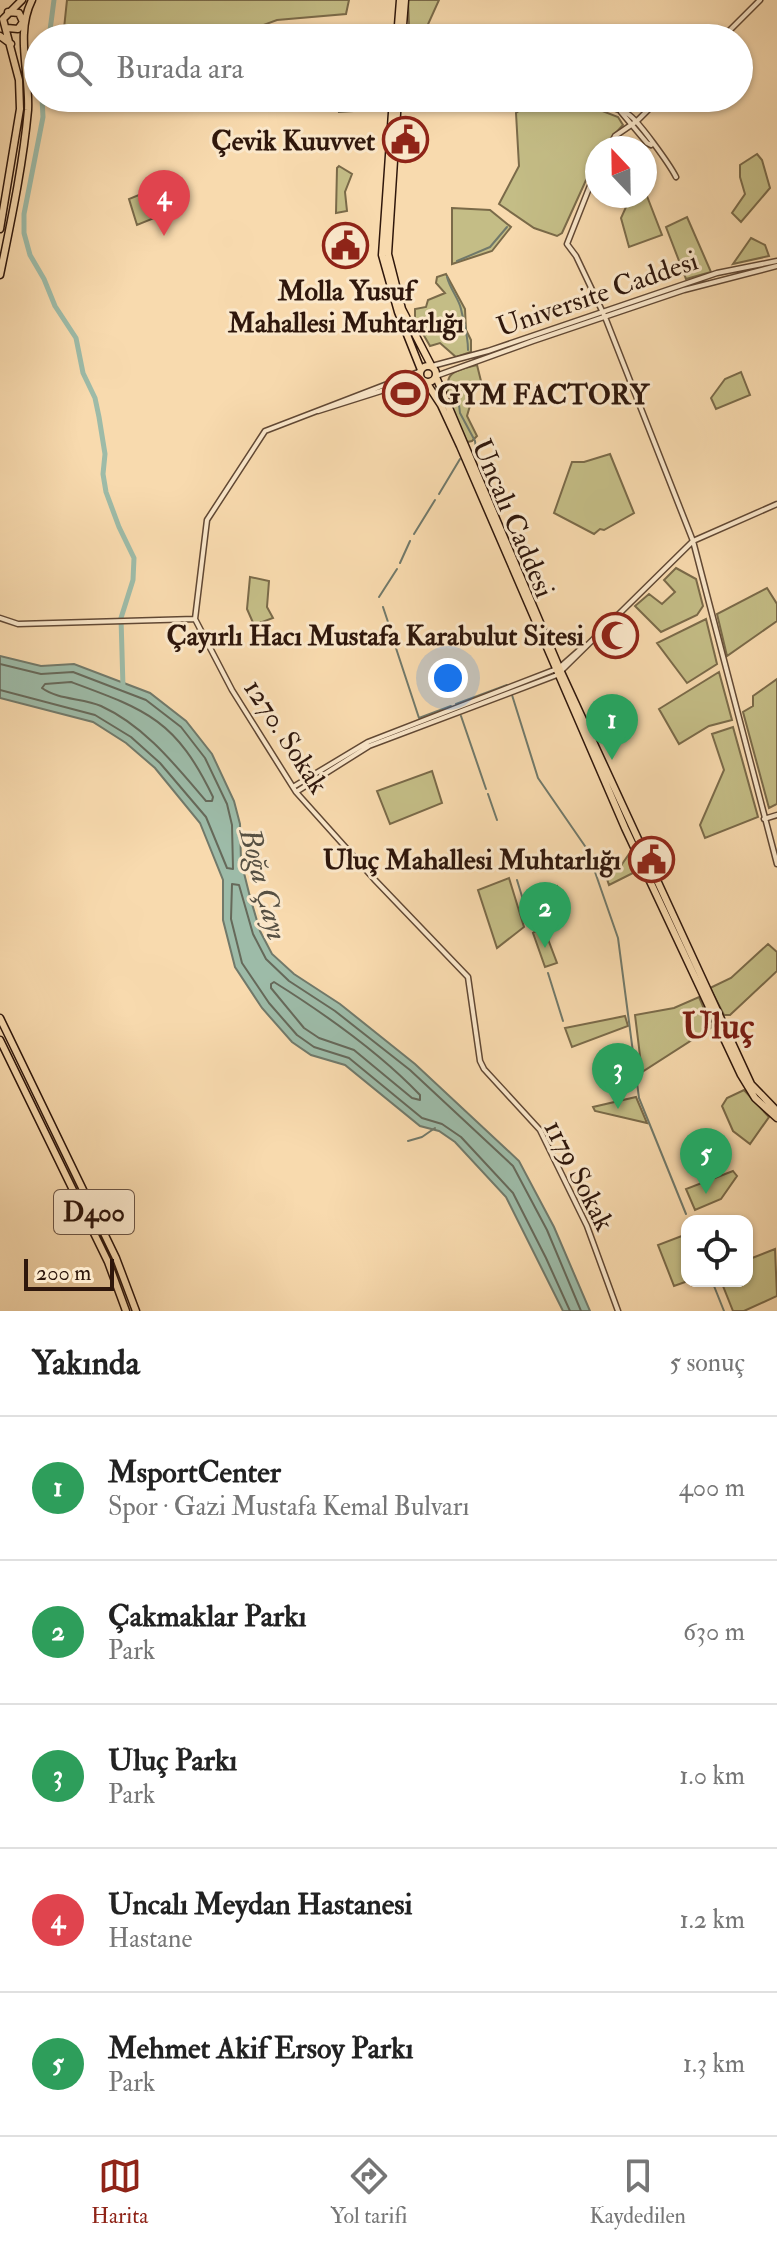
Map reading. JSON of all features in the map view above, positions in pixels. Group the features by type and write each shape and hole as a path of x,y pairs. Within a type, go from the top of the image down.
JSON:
{"main road":[{"path":"0,229 20,109 19,80 3,19 22,0"},
{"path":"7,28 18,29 32,0"},
{"path":"402,24 403,0"},
{"path":"8,12 18,12 24,36"},
{"path":"0,36 11,44"},
{"path":"0,275 21,161 26,112"},
{"path":"395,112 382,255 398,312 421,370 421,378 430,382 436,377 436,371 402,309 388,254 395,112"},
{"path":"421,370 431,366"},
{"name":"Uncalı Caddesi","path":"436,377 558,671"},
{"name":"Uncalı Caddesi","path":"425,381 441,405 460,446 558,671"},
{"path":"558,671 751,1084 777,1111"},
{"path":"558,671 625,828 741,1075 755,1098 777,1118"},
{"path":"720,1017 732,1018"},
{"name":"D400","path":"0,1018 116,1258 136,1311"},
{"name":"D400","path":"0,1040 108,1262 126,1311"}],"street":[{"path":"736,24 760,0"},
{"path":"621,112 634,123"},
{"path":"621,112 626,112 667,161 676,177"},
{"path":"615,136 645,112"},
{"path":"625,118 625,129"},
{"path":"585,198 567,244 576,256 604,315 693,541 777,864"},
{"name":"Universite Caddesi","path":"436,377 717,273 777,263"},
{"name":"Universite Caddesi","path":"431,366 604,315"},
{"path":"0,618 18,624 195,619 207,520 265,431 421,370"},
{"path":"308,414 397,386 425,381"},
{"path":"295,790 369,744 558,671 693,541 777,504"},
{"name":"1270. Sokak","path":"195,619 232,690 295,790 383,889 468,977"},
{"path":"764,819 777,815"},
{"name":"1179 Sokak","path":"468,977 480,1061 540,1130 587,1226 618,1311"}],"shaded area":[{"path":"67,0 349,0 346,14 277,20 266,24 64,24"},
{"path":"408,0 439,0 428,24 409,24"},
{"path":"517,112 605,112 618,117 623,125 613,136 585,136 585,182 562,233 557,236 534,228 499,204 519,166"},
{"path":"757,154 762,160 770,188 741,222 732,213 745,194 740,165"},
{"path":"339,166 352,174 345,192 347,211 336,213 337,168"},
{"path":"175,180 184,206 137,225 129,199"},
{"path":"452,208 490,210 511,227 492,251 452,264"},
{"path":"626,208 652,208 662,235 629,247 621,218"},
{"path":"687,217 711,272 686,279 666,227"},
{"path":"751,238 765,245 769,256 733,264"},
{"path":"446,274 465,309 466,330 471,340 471,352 456,357 440,343 430,346 415,320 415,309 426,307 428,300 445,293 436,283 437,277"},
{"path":"477,365 481,381 465,391 471,402 467,416 477,436 467,442 452,407 448,380 455,372"},
{"path":"741,372 750,395 716,409 711,398 725,379"},
{"path":"610,454 634,513 594,534 554,513 572,462 584,462"},
{"path":"676,568 696,579 703,606 697,615 661,632 635,606 649,594 662,604 675,592 664,580"},
{"path":"250,577 269,581 267,607 273,618 254,625 247,609"},
{"path":"767,588 777,604 777,621 727,656 717,614"},
{"path":"706,619 717,664 687,683 657,643"},
{"path":"719,672 732,720 709,726 679,744 659,709"},
{"path":"777,679 777,804 769,808 743,712 753,706 753,696"},
{"path":"733,727 758,817 705,838 700,825 724,770 712,734"},
{"path":"432,771 442,803 390,824 377,791"},
{"path":"631,851 639,870 609,885 606,876 618,870"},
{"path":"509,878 524,927 497,948 478,890"},
{"path":"557,886 563,899 532,922 524,899"},
{"path":"543,926 557,963 545,967 533,933"},
{"path":"768,944 777,952 777,971 730,1015 724,1015 710,988 731,978"},
{"path":"699,997 712,1027 642,1072 635,1015 674,1008"},
{"path":"625,1016 628,1026 572,1047 565,1028"},
{"path":"744,1090 769,1117 750,1144 733,1131 722,1106 727,1098"},
{"path":"636,1097 647,1123 595,1111 593,1107"},
{"path":"733,1171 737,1176 721,1199 695,1210 686,1189"},
{"path":"681,1236 681,1284 674,1286 658,1245"},
{"path":"775,1249 777,1296 744,1311 733,1311 723,1287 753,1287 753,1258"}],"water":[{"path":"0,656 41,666 74,664 150,693 186,721 212,754 234,801 240,824 241,861 260,931 272,954 294,974 340,1004 415,1064 519,1161 554,1227 590,1311 563,1311 506,1197 455,1142 439,1131 420,1126 345,1065 311,1055 292,1042 262,1008 235,967 223,920 223,880 200,823 155,768 126,743 93,722 0,698"}],"waterway":[{"name":"Boğa Çayı","path":"51,24 54,0"},
{"name":"Boğa Çayı","path":"43,112 24,214 24,233 30,255 55,306 76,338 83,373 95,398 99,417 105,454 103,474 106,492 134,558 133,580 121,618 123,687"},
{"path":"457,261 490,247 507,227"},
{"path":"447,277 460,305 468,350"},
{"path":"458,397 460,413 475,441 473,454"},
{"path":"439,494 460,459"},
{"path":"414,534 435,500"},
{"path":"400,563 410,541"},
{"path":"379,597 397,569"},
{"path":"383,607 390,628"},
{"path":"391,633 419,718 451,706"},
{"path":"456,704 508,687"},
{"path":"512,695 538,778 587,849 618,938 639,1098 686,1214"},
{"path":"461,716 486,789"},
{"path":"488,794 497,820"},
{"path":"517,880 531,926"},
{"path":"548,973 563,1021"},
{"path":"408,1141 422,1137 435,1128"},
{"path":"714,1287 724,1311"}],"place":[{"name":"Çevik Kuuvvet","path":"406,140"},
{"name":"Uncalı Meydan Hastanesi","path":"164,236"},
{"name":"Molla Yusuf Mahallesi Muhtarlığı","path":"346,246"},
{"name":"GYM FACTORY","path":"406,394"},
{"name":"Çayırlı Hacı Mustafa Karabulut Sitesi","path":"615,635"},
{"name":"MsportCenter","path":"612,760"},
{"name":"Uluç Mahallesi Muhtarlığı","path":"652,859"},
{"name":"Çakmaklar Parkı","path":"545,948"},
{"name":"Uluç Parkı","path":"618,1109"},
{"name":"Mehmet Akif Ersoy Parkı","path":"706,1194"}],"district":[{"name":"Uluç","path":"718,1025"}]}
